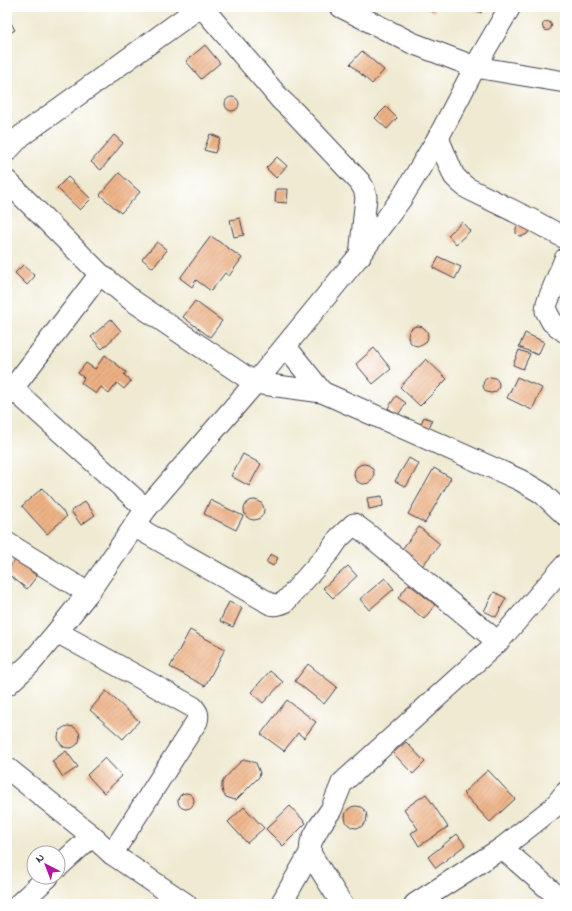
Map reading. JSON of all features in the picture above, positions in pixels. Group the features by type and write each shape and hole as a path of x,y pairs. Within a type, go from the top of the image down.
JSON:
{"street":[{"path":"7,151 21,136 201,7 281,100 360,182 366,197 360,256"},
{"path":"341,7 412,43 476,67 565,82"},
{"path":"7,685 30,664 57,632 88,593 146,509 255,384 360,256 401,199 438,138 510,7"},
{"path":"438,138 454,176 467,188 565,238"},
{"path":"7,181 100,274 133,301 255,384 322,392 520,480 542,493 565,515"},
{"path":"565,259 547,303 546,311 552,322 565,332"},
{"path":"100,274 10,393 146,509"},
{"path":"286,347 322,392"},
{"path":"134,526 270,604 278,605 285,602 330,552 339,538 354,524 498,642"},
{"path":"7,542 88,593"},
{"path":"281,904 310,853 310,842 331,810 342,783 498,642 565,564"},
{"path":"57,632 197,711 197,721 112,854"},
{"path":"7,768 92,836 112,854 186,904"},
{"path":"415,904 502,848 554,807 565,793"},
{"path":"66,860 92,836"},
{"path":"502,848 565,903"},
{"path":"310,853 342,904"},
{"path":"18,904 39,885"}],"building":[{"path":"423,7 436,7 434,12"},
{"path":"447,7 461,7 458,10 452,10"},
{"path":"470,7 484,7 481,13"},
{"path":"7,16 15,30 7,35"},
{"path":"545,22 549,22 551,26 549,30 545,30 543,28 543,24"},
{"path":"205,45 220,63 201,79 186,61"},
{"path":"362,51 384,70 372,84 350,64"},
{"path":"229,97 235,97 239,101 239,107 235,111 229,111 225,107 225,101"},
{"path":"386,107 397,118 387,129 375,118"},
{"path":"210,134 220,138 215,153 204,150"},
{"path":"114,135 123,143 101,170 91,162"},
{"path":"277,157 287,166 276,178 266,168"},
{"path":"119,173 140,192 121,213 100,195"},
{"path":"68,177 91,199 80,210 57,188"},
{"path":"276,189 288,189 287,203 275,202"},
{"path":"240,218 244,235 234,237 230,220"},
{"path":"462,222 470,231 456,244 448,235"},
{"path":"518,225 529,226 529,231 527,234 519,236 516,233 516,228"},
{"path":"211,236 242,258 229,276 225,273 211,291 196,280 192,287 180,278"},
{"path":"157,242 167,250 153,268 142,259"},
{"path":"439,257 461,267 455,279 433,268"},
{"path":"23,265 35,276 27,285 15,273"},
{"path":"195,301 222,321 210,337 183,317"},
{"path":"111,319 121,331 102,349 91,337"},
{"path":"418,326 425,329 428,336 425,343 418,346 411,343 408,336 411,329"},
{"path":"525,333 544,342 538,355 519,347"},
{"path":"374,348 391,369 373,384 356,364"},
{"path":"519,350 530,354 523,369 513,365"},
{"path":"105,355 126,372 124,375 131,381 124,389 117,383 109,394 101,387 96,394 81,383 84,378 78,373 86,363 95,369"},
{"path":"426,359 447,379 420,406 400,387"},
{"path":"491,377 498,382 499,385 494,392 491,393 484,388 483,385 488,378"},
{"path":"517,377 542,388 532,410 507,398"},
{"path":"396,396 406,403 398,415 388,408"},
{"path":"424,417 432,420 428,431 419,428"},
{"path":"243,454 261,464 249,486 231,476"},
{"path":"409,458 419,464 406,487 395,481"},
{"path":"364,464 371,467 374,474 371,481 364,484 357,481 354,474 357,467"},
{"path":"434,468 451,478 425,523 408,514"},
{"path":"42,488 67,516 47,534 22,506"},
{"path":"382,496 383,506 369,509 367,498"},
{"path":"210,500 243,516 236,530 204,514"},
{"path":"254,500 261,503 264,510 261,517 254,520 247,517 244,510 247,503"},
{"path":"85,501 95,515 81,525 71,511"},
{"path":"419,527 440,544 422,566 402,549"},
{"path":"271,554 278,558 273,566 266,562"},
{"path":"16,559 37,576 27,589 7,573 7,570"},
{"path":"348,566 357,576 333,598 323,588"},
{"path":"385,578 394,589 369,610 360,599"},
{"path":"409,584 435,605 424,619 398,598"},
{"path":"494,592 506,598 496,617 484,611"},
{"path":"229,602 242,608 233,627 220,621"},
{"path":"190,630 225,649 205,686 170,667"},
{"path":"308,664 337,687 324,704 295,681"},
{"path":"270,671 283,682 263,703 251,692"},
{"path":"106,691 139,721 123,739 90,710"},
{"path":"287,700 316,722 304,738 298,733 284,751 261,734"},
{"path":"69,726 73,727 79,733 79,741 73,747 69,748 65,747 59,741 58,737 59,733 65,727"},
{"path":"406,742 425,762 413,774 393,753"},
{"path":"66,751 78,767 63,777 52,761"},
{"path":"105,758 122,776 104,793 87,775"},
{"path":"244,760 256,763 260,773 259,777 236,800 226,797 223,793 222,783 240,762"},
{"path":"488,770 515,799 490,822 463,793"},
{"path":"183,793 189,793 194,798 192,807 189,809 183,809 178,804 178,798"},
{"path":"426,794 448,827 419,846 411,833 418,829 404,809"},
{"path":"290,806 306,823 283,846 266,829"},
{"path":"356,806 364,809 367,817 364,825 356,828 348,825 345,817 348,809"},
{"path":"244,807 264,828 247,843 228,822"},
{"path":"457,834 465,845 436,868 428,857"}]}
